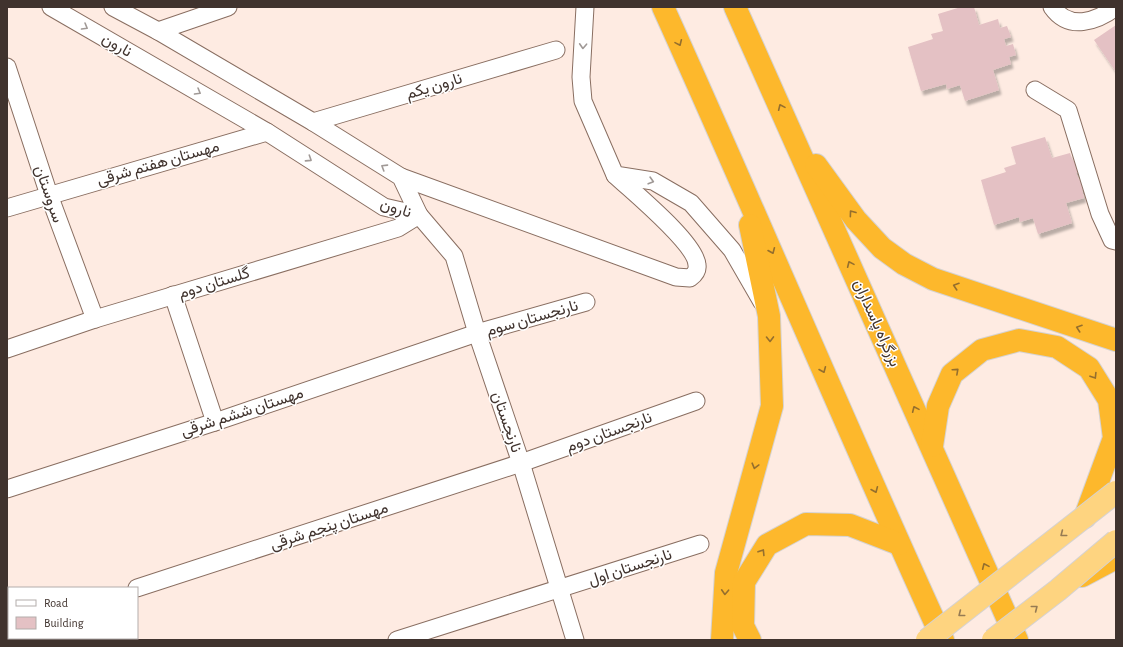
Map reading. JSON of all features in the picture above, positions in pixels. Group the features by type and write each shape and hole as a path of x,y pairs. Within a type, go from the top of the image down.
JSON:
{"highway":[{"path":"663,7 740,177 899,544 943,640"},
{"name":"بزرگراه پاسداران","path":"736,7 1017,640"},
{"path":"792,131 856,220 882,248 904,264 933,279 1116,340"},
{"path":"722,640 726,573 772,406 769,316 740,177"},
{"path":"932,446 938,406 952,374 958,369 982,350 1019,340 1057,347 1089,368 1109,400 1114,438 1085,517"},
{"path":"750,640 742,626 744,582 767,545 806,524 850,525 899,544"},
{"path":"1058,590 1116,558"}],"main road":[{"path":"927,640 1116,492"},
{"path":"993,640 1058,590 1116,541"}],"street":[{"name":"نارون","path":"52,7 267,132 384,207 419,215"},
{"name":"نارون","path":"113,7 158,31 313,122 401,177 419,215"},
{"path":"158,31 228,7"},
{"path":"401,177 676,277 690,278 695,274 698,266 693,253 682,238 615,175 583,101 581,77 584,7"},
{"path":"1052,7 1059,17 1079,23 1104,16 1116,7"},
{"name":"نارون یکم","path":"313,122 556,50"},
{"name":"سروستان","path":"7,67 48,195 95,319"},
{"path":"1035,90 1068,110 1100,214 1112,240 1116,242"},
{"name":"مهستان هفتم شرقی","path":"7,208 267,132"},
{"path":"615,175 653,181 691,203 732,250 769,316"},
{"name":"گلستان دوم","path":"7,349 95,319 398,228 419,215"},
{"name":"نارنجستان","path":"419,215 454,256 477,333 521,463 575,640"},
{"path":"173,295 214,422"},
{"name":"نارنجستان سوم","path":"477,333 586,302"},
{"name":"مهستان ششم شرقی","path":"7,489 214,422 477,333"},
{"name":"نارنجستان دوم","path":"521,463 696,401"},
{"name":"مهستان پنجم شرقی","path":"138,588 521,463"},
{"name":"نارنجستان اول","path":"397,640 700,544"},
{"path":"7,623 8,630"}],"building":[{"path":"961,7 974,7 979,25 998,19 1000,28 1007,26 1011,37 1004,39 1006,46 1013,44 1016,55 1009,57 1011,64 993,70 999,90 965,101 960,85 947,89 946,84 921,91 908,47 933,39 931,34 943,31 938,14"},
{"path":"1116,25 1116,72 1094,40"},
{"path":"1045,137 1052,158 1070,153 1073,161 1080,159 1083,171 1076,173 1079,180 1086,178 1089,188 1082,190 1084,198 1066,203 1072,223 1038,234 1033,218 1020,222 1019,217 994,225 981,180 1006,172 1004,168 1016,164 1011,147"}]}
